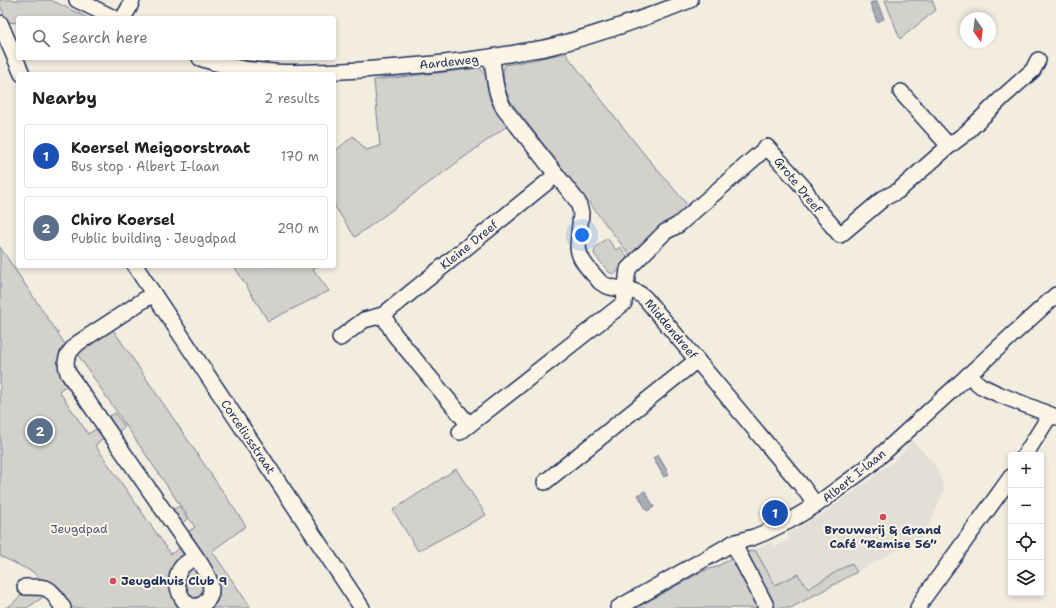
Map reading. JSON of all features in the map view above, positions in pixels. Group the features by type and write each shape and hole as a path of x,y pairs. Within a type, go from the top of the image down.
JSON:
{"street":[{"path":"77,0 110,16"},
{"path":"124,16 132,0"},
{"name":"Aardeweg","path":"205,60 247,70 267,72 319,72 401,67 492,58 552,46 634,21 690,0"},
{"path":"0,24 21,72"},
{"name":"Middendreef","path":"492,58 496,88 501,103 578,202 581,213 578,247 580,256 603,284 611,287 636,291 645,298 802,486 816,505"},
{"name":"Grote Dreef","path":"626,289 628,269 665,232 678,225 767,147 805,189 812,202 840,235 884,198 898,191 966,133 1033,70 1038,60"},
{"path":"901,92 949,146"},
{"name":"Kleine Dreef","path":"340,338 364,320 383,315 556,175"},
{"name":"Corceliusstraat","path":"136,268 362,608"},
{"path":"383,315 394,334 464,429 624,303 626,289"},
{"path":"153,294 78,343 69,353 65,364 68,373 196,557 207,574 210,584 210,594 205,602 197,607 191,607 181,597 178,586 178,576 180,568 196,557"},
{"name":"Albert I-laan","path":"618,608 733,543 764,533 816,505 868,466 1056,295"},
{"path":"546,482 697,360"},
{"path":"968,375 982,386 998,394 1053,416 1027,452"},
{"path":"918,608 1008,481"},
{"path":"733,543 766,606 765,608"},
{"path":"25,587 45,587 49,589 63,608"}],"shaded area":[{"path":"877,1 884,19 877,22 870,3"},
{"path":"912,440 935,465 945,489 925,535 791,608 787,608 755,550 772,542 775,547 790,540 787,534 837,504 891,463 902,453"},
{"path":"658,455 669,474 664,477 653,458"},
{"path":"645,491 654,507 647,511 638,495"}],"green space":[{"path":"0,0 51,0 84,16 16,16 16,23 7,22 0,5"},
{"path":"885,0 932,0 936,10 900,39"},
{"path":"565,53 644,154 690,208 632,258 511,102 505,88 503,74 505,65"},
{"path":"480,68 486,76 490,100 507,126 355,237 336,208 336,150 353,136 366,150 380,146 374,80"},
{"path":"607,238 616,250 620,247 629,260 616,273 612,274 594,254 595,248"},
{"name":"Jeugdpad","path":"0,247 67,347 68,384 59,391 88,434 98,428 105,438 95,445 171,554 181,547 184,552 185,608 65,608 53,590 33,572 0,556"},
{"path":"235,268 314,268 313,269 329,291 268,321"},
{"path":"112,328 246,526 212,551 251,608 207,608 213,602 186,533 195,527 76,352"},
{"path":"115,413 125,427 116,433 106,418"},
{"path":"456,469 486,515 418,551 393,510"},
{"path":"179,506 188,519 180,524 171,511"},
{"path":"755,550 775,585 798,574 808,589 851,563 857,572 791,608 636,608 703,571 716,567 740,554"},
{"path":"189,567 196,569 204,587 203,596 195,601 186,593 183,573"},
{"path":"26,590 49,593 27,608 5,608 11,605"}],"place":[{"name":"Chiro Koersel","path":"40,431"},
{"name":"Koersel Meigoorstraat","path":"775,513"},
{"name":"Brouwerij & Grand Café “Remise 56”","path":"883,517"},
{"name":"Jeugdhuis Club 9","path":"113,581"}]}
